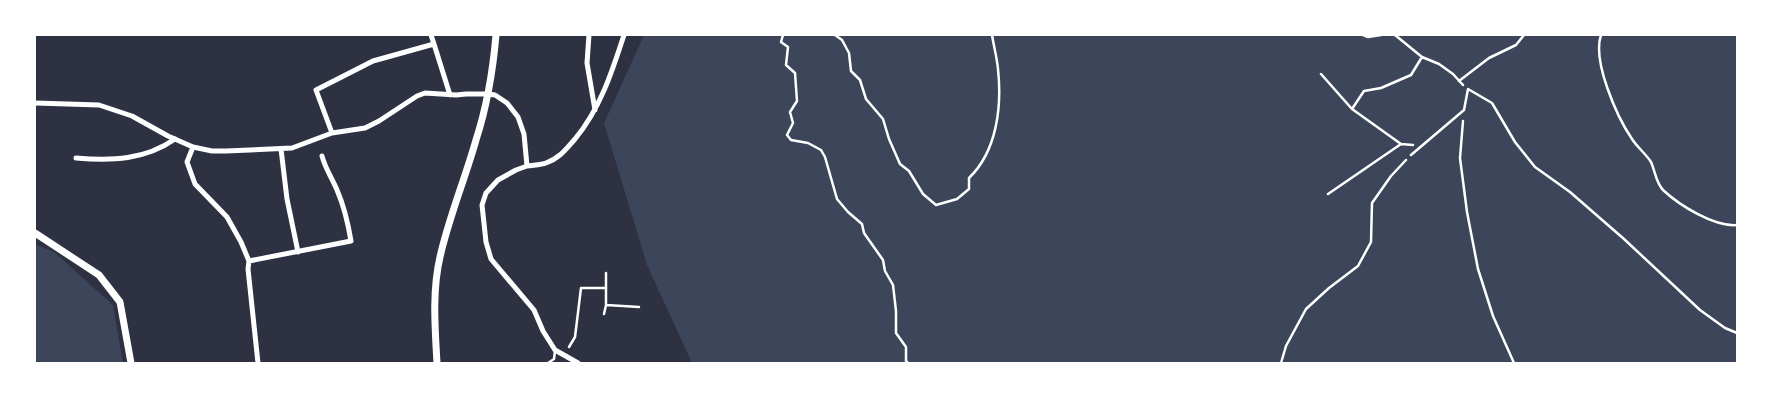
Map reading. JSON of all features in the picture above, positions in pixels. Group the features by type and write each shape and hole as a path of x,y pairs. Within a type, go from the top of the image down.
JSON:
{"street":[{"path":"431,35 450,95"},
{"path":"437,363 434,324 436,283 440,256 477,138 488,94 496,35"},
{"path":"589,35 587,63 595,110"},
{"path":"578,363 555,350 543,331 534,310 491,259 486,242 482,205 486,193 498,180 527,166 545,164 567,150 583,130 595,110 605,89 624,35"},
{"path":"332,134 316,90 373,61 434,44"},
{"path":"35,103 99,105 132,116 193,147 212,151 292,148 332,134 365,128 425,93 450,95 488,94 495,95 507,103 518,117 524,134 527,166"},
{"path":"76,158 110,160 133,157 163,147 175,138"},
{"path":"193,147 187,162 195,184 227,217 249,261 248,268 258,363"},
{"path":"281,149 287,199 298,252"},
{"path":"249,261 351,241 346,216 336,188 326,171 322,156"},
{"path":"35,233 99,275 120,302 131,363"}],"lane":[{"path":"1410,155 1464,110 1468,89 1492,104 1515,142 1536,167 1570,192 1624,238 1700,310 1725,328 1737,333"},
{"path":"548,363 554,359 555,350"}],"path":[{"path":"783,35 781,42 788,47 786,65 795,73 797,101 790,112 793,123 787,135 791,140 808,143 821,150 837,199 862,224 864,233 883,260 885,272 893,285 896,333 906,347 906,361 908,363"},
{"path":"835,35 846,46 849,53 851,71 860,80 866,99 883,119 900,164 909,171 923,194 936,205 957,199 969,189 969,178 978,169 989,151 997,123 998,92 998,70 992,35"},
{"path":"1363,35 1368,37 1381,35"},
{"path":"1395,35 1422,57 1439,64 1453,74 1468,89"},
{"path":"1459,82 1489,58 1516,45 1524,35"},
{"path":"1601,35 1601,62 1607,91 1631,138 1650,162 1661,188 1676,201 1707,219 1732,226 1737,225"},
{"path":"1352,109 1364,91 1381,88 1411,75 1422,57"},
{"path":"1321,74 1352,109 1401,144 1422,145"},
{"path":"1464,110 1460,158 1467,212 1478,269 1493,316 1514,363"},
{"path":"1328,194 1401,144"},
{"path":"1281,363 1286,346 1306,309 1329,288 1358,266 1371,242 1372,204 1391,176 1410,155"},
{"path":"604,314 606,305 606,273"},
{"path":"564,355 574,337 581,288 606,288"},
{"path":"606,305 639,307"}],"shaded area":[{"path":"644,35 1737,35 1737,363 692,363 647,265 604,123"},
{"path":"35,244 54,252 113,305 123,363 35,363"}]}
